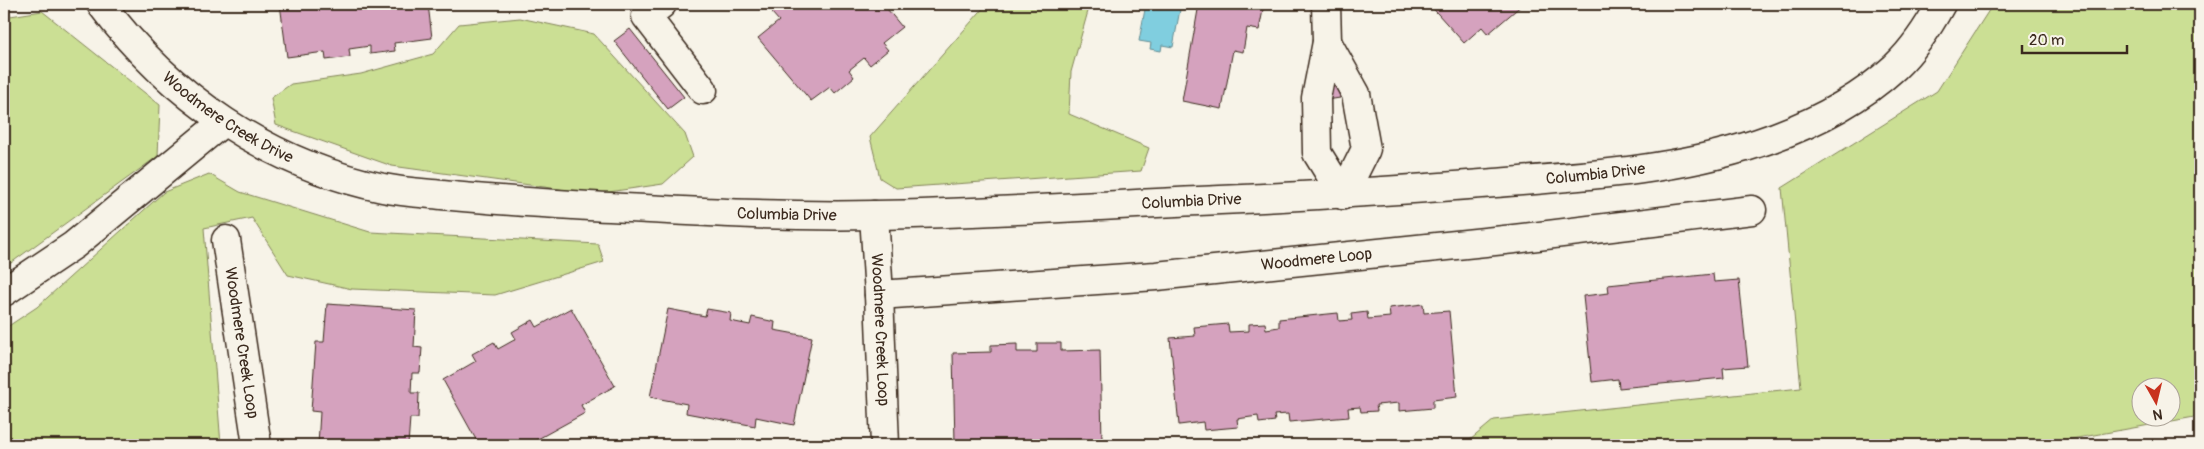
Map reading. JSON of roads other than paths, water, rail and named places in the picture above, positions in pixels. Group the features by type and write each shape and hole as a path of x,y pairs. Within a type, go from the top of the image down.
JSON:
{"street":[{"name":"Woodmere Creek Drive","path":"101,4 144,57 180,90 222,122 271,149 322,171 386,189"},
{"path":"662,4 646,16 703,90"},
{"path":"1326,4 1327,42 1316,98 1317,153 1343,195"},
{"name":"Columbia Drive","path":"386,189 500,201 696,212 874,215 1343,195 1604,174 1682,163 1757,143 1816,120 1860,94 1896,66 1928,27 1941,4"},
{"path":"1327,42 1356,94 1366,149 1343,195"},
{"path":"4,292 74,246 222,122"},
{"name":"Woodmere Loop","path":"879,295 1156,276 1514,240 1752,210"},
{"name":"Woodmere Creek Loop","path":"874,215 885,445"},
{"name":"Woodmere Creek Loop","path":"226,240 257,445"}],"water":[{"path":"1146,4 1181,4 1173,47 1162,45 1161,51 1150,49 1151,43 1139,41"}]}
